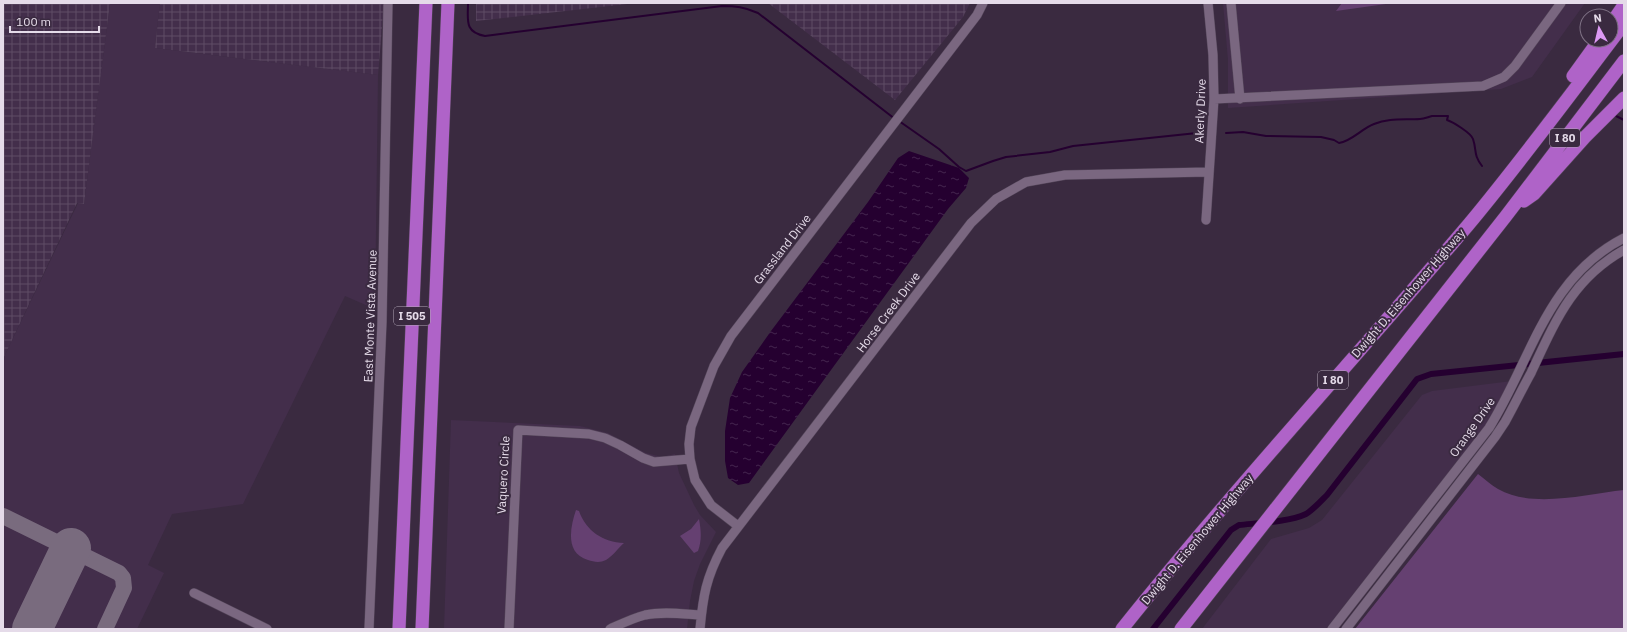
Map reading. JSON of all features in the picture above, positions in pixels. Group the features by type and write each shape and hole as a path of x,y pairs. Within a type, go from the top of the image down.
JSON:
{"highway":[{"name":"I 505","path":"399,629 426,3"},
{"name":"I 505","path":"422,629 448,3"},
{"name":"Dwight D. Eisenhower Highway","path":"1122,629 1250,477 1469,224 1624,24"},
{"path":"1543,130 1563,90 1593,48"},
{"name":"Dwight D. Eisenhower Highway","path":"1181,629 1506,216 1624,61"},
{"path":"1506,216 1534,194 1585,137 1624,98"}],"street":[{"name":"East Monte Vista Avenue","path":"369,629 382,322 388,3"},
{"name":"Grassland Drive","path":"738,526 712,505 695,480 690,459 689,444 691,427 714,366 731,336 977,15 983,3"},
{"name":"Akerly Drive","path":"1206,220 1214,99 1213,55 1208,3"},
{"path":"1231,3 1240,99"},
{"path":"1214,99 1240,99 1483,86 1504,77 1515,66 1561,3"},
{"name":"Horse Creek Drive","path":"700,629 704,593 711,569 722,548 971,223 996,199 1026,182 1065,175 1208,172"},
{"name":"Orange Drive","path":"1332,629 1489,428 1518,374 1548,311 1568,283 1593,258 1624,238"},
{"name":"Orange Drive","path":"1346,629 1478,460 1505,422 1555,321 1574,292 1596,270 1624,250"},
{"name":"Vaquero Circle","path":"509,629 518,430 589,434 605,438 643,458 654,462 690,459"},
{"path":"1470,453 1478,460"},
{"path":"194,593 267,629"},
{"path":"610,629 636,618 654,614 673,613 701,615"}],"shaded area":[{"path":"3,3 110,3 84,204 77,203 3,359"},
{"path":"110,3 160,3 155,48 378,75 375,309 345,296 243,504 172,514 148,565 164,573 137,629 3,629 3,359 78,203 84,204"},
{"path":"160,3 384,3 378,75 155,48"},
{"path":"476,3 636,3 476,21"},
{"path":"768,3 970,3 963,17 895,100"},
{"path":"1223,3 1585,3 1581,8 1579,8 1579,11 1532,77 1501,89 1228,108 1228,60"},
{"path":"1342,3 1393,3 1336,11"},
{"path":"1512,381 1503,404 1326,629 1202,629 1271,539 1309,528 1322,520 1422,395 1432,391"},
{"path":"451,420 580,426 608,433 646,453 662,457 675,454 679,473 694,505 700,515 716,532 700,564 694,581 687,629 444,629"},
{"path":"1478,474 1498,489 1512,495 1527,498 1543,499 1577,497 1624,490 1624,629 1355,629"},
{"path":"576,510 579,511 586,524 596,534 602,538 624,543 606,560 599,562 590,561 581,557 576,552 571,539 571,532"},
{"path":"699,519 701,539 698,551 694,553 680,536 691,529"}],"water":[{"path":"909,151 959,168 969,178 966,188 948,209 749,483 738,485 728,478 725,461 725,431 730,398 742,372 868,202 898,158"}],"waterway":[{"path":"468,3 468,20 470,28 473,32 485,36 722,6 744,8 758,13 895,119"},
{"path":"1226,133 1243,132 1266,136 1321,137 1334,140 1339,143 1348,140 1369,126 1380,122 1391,120 1422,119 1432,116 1448,116 1447,120 1462,128 1472,137 1476,155 1482,166"},
{"path":"1616,116 1624,120"},
{"path":"899,121 939,149 959,167 966,171 1006,157 1050,152 1073,146 1197,133"},
{"path":"1153,629 1231,530 1239,525 1291,519 1299,517 1312,510 1327,495 1417,379 1431,374 1624,354"}],"taxiway":[{"path":"3,516 119,573 123,578 124,588 105,629"}],"runway":[{"path":"32,629 71,548"}]}
